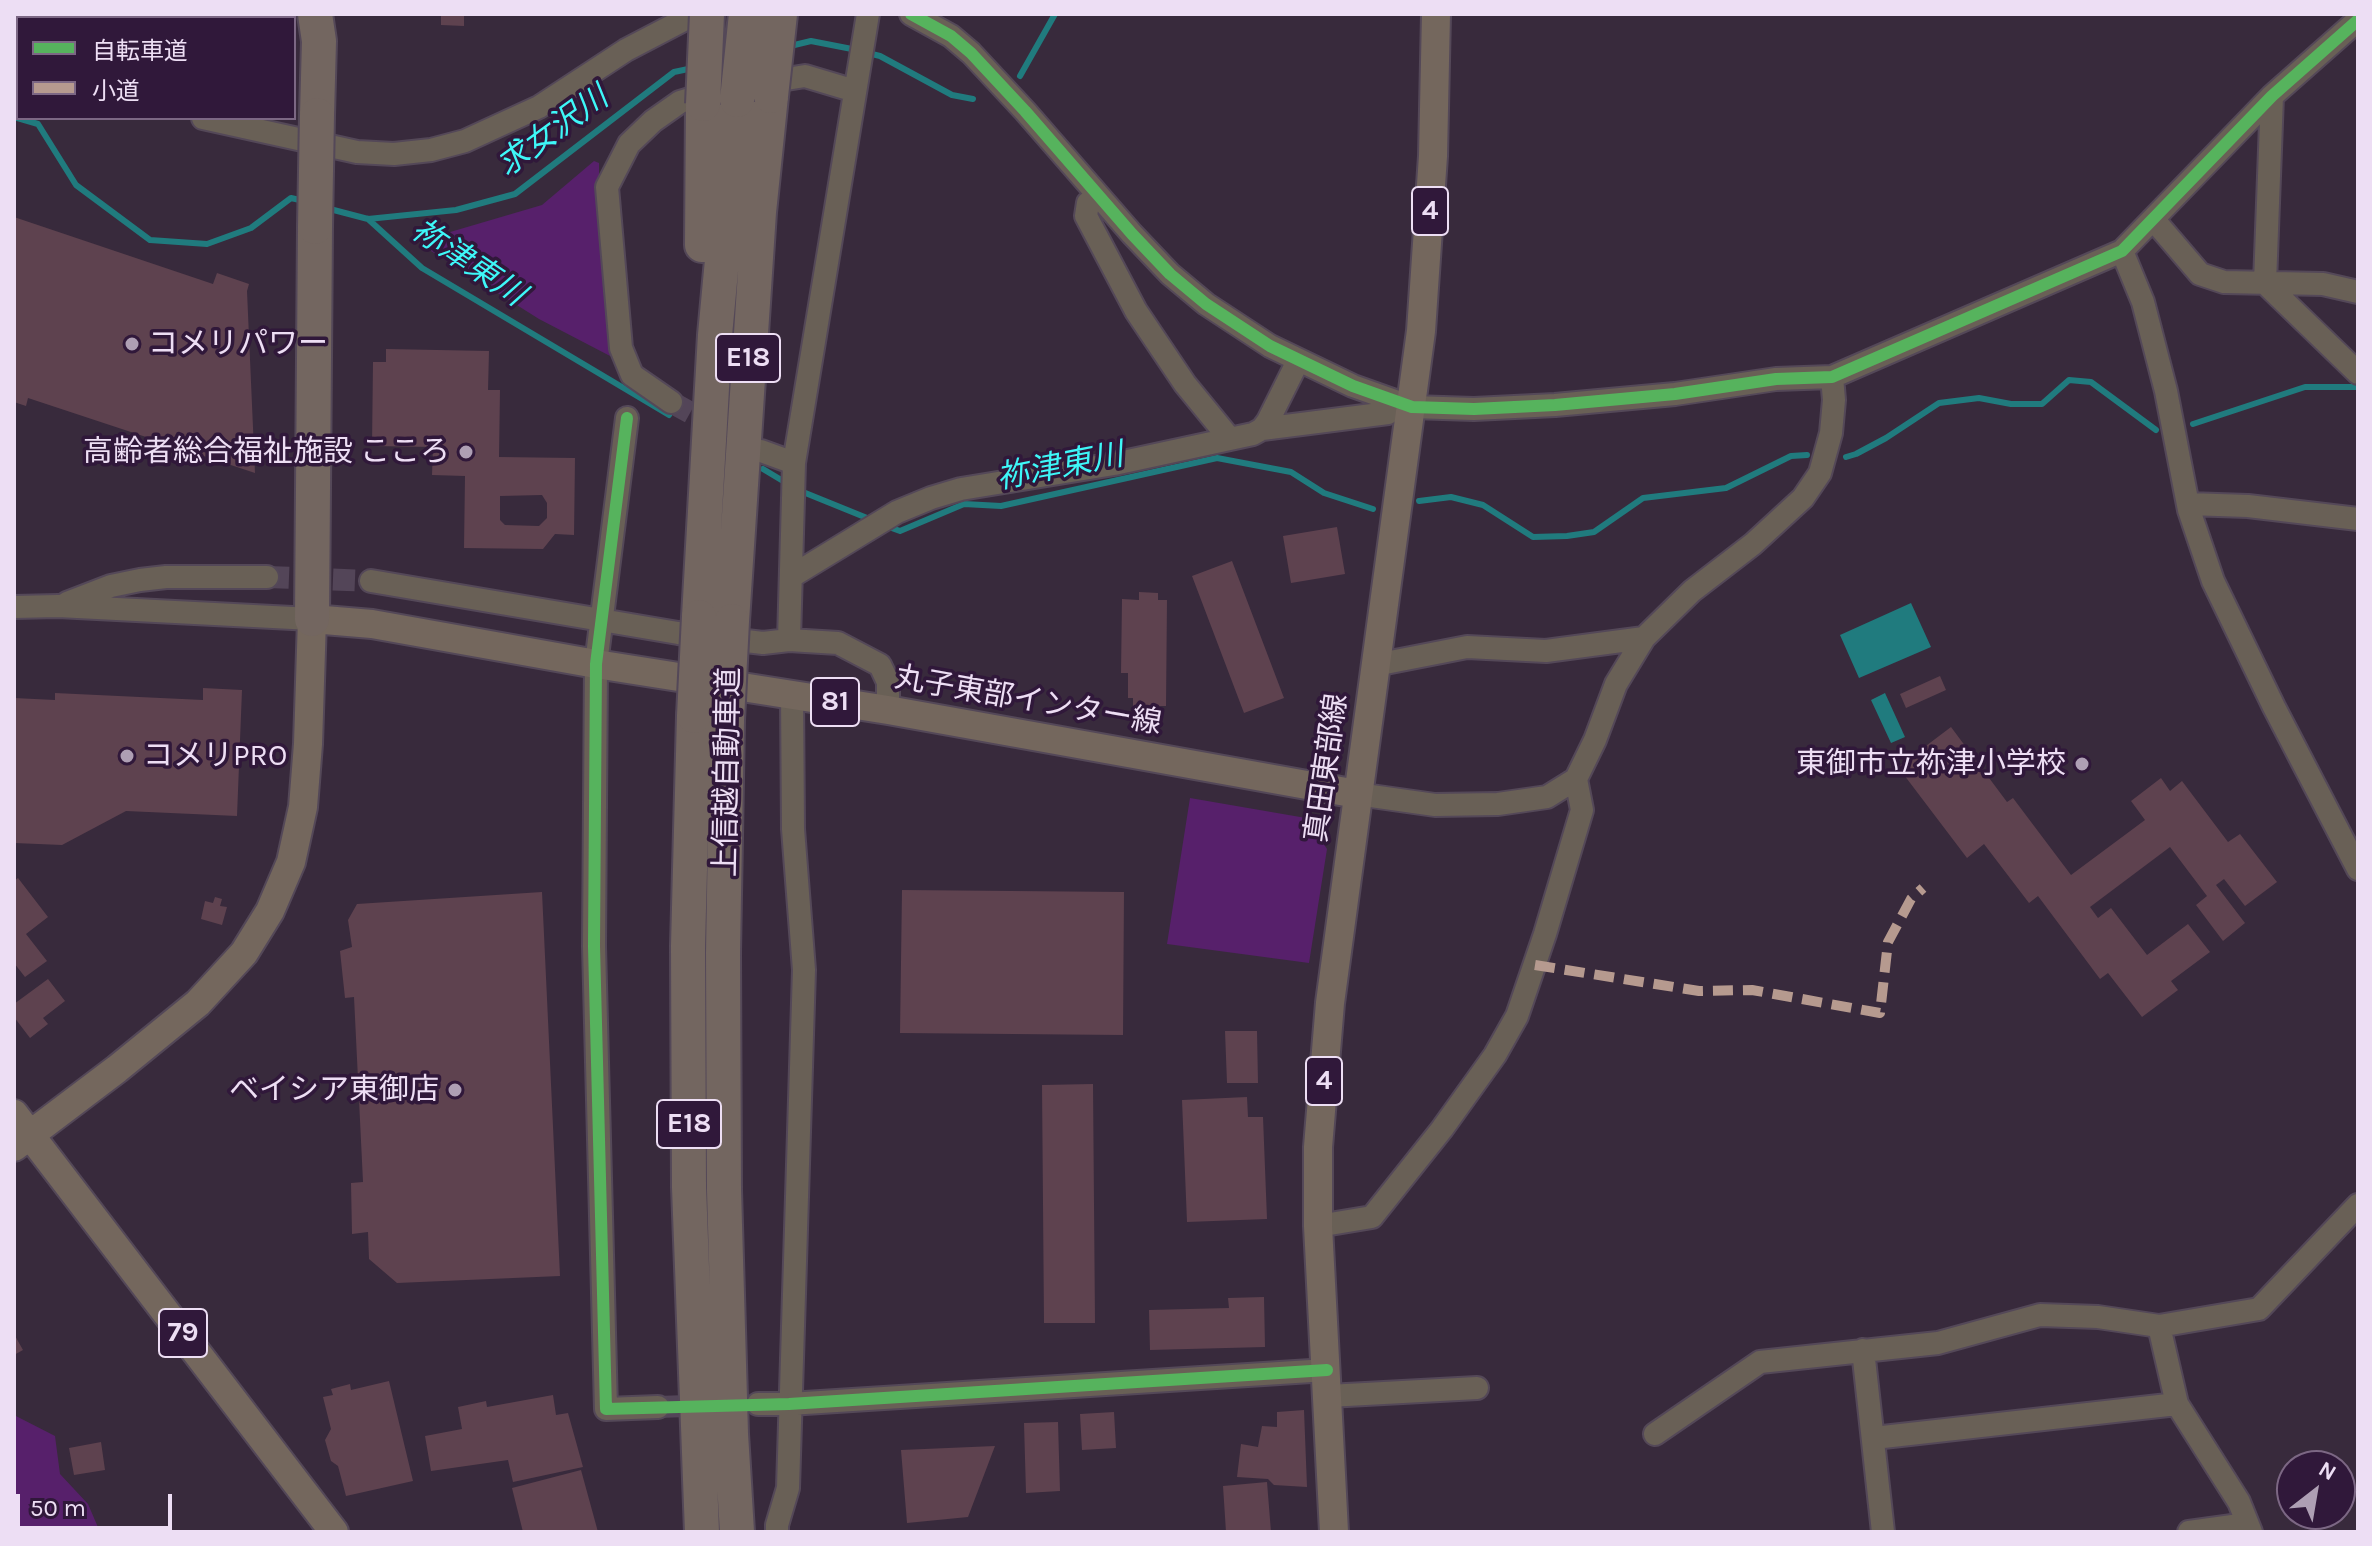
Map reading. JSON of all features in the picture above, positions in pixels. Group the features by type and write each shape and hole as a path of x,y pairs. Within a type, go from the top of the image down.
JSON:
{"highway":[{"path":"707,14 701,285 707,458"},
{"name":"上信越自動車道","path":"716,619 707,458 724,218 746,14"},
{"name":"上信越自動車道","path":"702,1532 689,1187 688,946 711,718 716,619 749,343 759,212 776,95 780,14"},
{"path":"776,95 792,14"},
{"path":"312,619 319,23"},
{"name":"上信越自動車道","path":"711,718 723,953 724,1190 737,1532"}],"main road":[{"name":"真田東部線","path":"1334,1532 1318,1226 1318,1147 1329,1017 1375,665 1400,410 1429,240 1436,14"},
{"name":"丸子東部インター線","path":"312,619 372,624 596,664 888,710 1357,794"},
{"path":"20,1132 198,1003 244,953 270,911 291,862 303,807 312,619"},
{"name":"79","path":"20,1132 334,1532"}],"street":[{"path":"222,120 250,123 357,152 394,154 431,150 465,141 539,107 626,50 695,14"},
{"path":"911,14 951,36 971,53 1170,274 1206,304 1298,361 1400,410"},
{"path":"789,640 794,470 867,20"},
{"path":"792,576 881,522 931,498 961,489 1114,464 1262,429 1400,410 1555,405 1675,394 1776,379 1832,377 2122,251 2272,96 2355,30"},
{"path":"671,402 632,375 621,348 607,187 629,144 662,114 697,95 805,76 856,83"},
{"path":"2272,96 2265,283 2358,373"},
{"path":"1098,196 1088,203 1086,216 1130,299 1185,384 1230,439"},
{"path":"2153,219 2200,274 2224,282 2323,284 2358,292"},
{"path":"2122,251 2143,302 2166,391 2188,504 2213,581 2356,858"},
{"path":"1262,429 1298,361"},
{"path":"1357,794 1435,805 1498,804 1547,797 1576,779 1616,684 1644,638 1692,591 1753,544 1803,498 1820,473 1831,433 1834,400 1832,377"},
{"path":"627,418 596,664 594,946 606,1409 658,1407"},
{"path":"761,451 794,470"},
{"path":"2188,504 2248,506 2358,519"},
{"path":"58,606 111,586 140,580 267,577"},
{"path":"371,581 602,620 763,643 789,640 838,643 880,665 888,682 888,710"},
{"path":"14,607 58,606 312,619"},
{"path":"1375,665 1467,647 1546,651 1644,638"},
{"path":"777,1532 788,1488 804,970 793,829 792,695"},
{"path":"1318,1226 1372,1217 1442,1129 1495,1055 1517,1016 1582,810 1576,779"},
{"path":"1655,1434 1760,1362 1938,1343 2040,1315 2098,1317 2159,1326 2259,1309 2358,1205"},
{"path":"2159,1326 2177,1404 2239,1502 2249,1528 2189,1532"},
{"path":"1863,1350 1883,1532"},
{"path":"758,1404 1327,1383 1477,1388"},
{"path":"1874,1438 2177,1404"}],"shaded area":[{"path":"594,161 599,163 599,200 614,315 612,357 539,319 431,251 440,235 542,205"},
{"path":"1911,603 1931,647 1859,678 1840,635"},
{"path":"1885,693 1905,737 1891,743 1871,700"},
{"path":"1190,798 1306,818 1327,849 1309,963 1167,944"},
{"path":"14,1415 55,1436 60,1474 88,1504 100,1532 14,1532"}],"building":[{"path":"441,14 464,14 464,26 441,25"},
{"name":"コメリパワー","path":"14,217 213,284 217,273 249,284 255,473 28,398 26,406 14,402"},
{"name":"高齢者総合福祉施設 こころ","path":"386,349 489,351 488,390 500,390 499,457 575,458 574,535 555,534 543,549 464,548 465,476 432,475 433,447 372,446 373,362 386,362","holes":["542,495 547,503 547,518 539,526 505,525 500,520 500,496"]},
{"path":"1337,527 1345,574 1291,583 1283,536"},
{"path":"1232,561 1284,698 1244,713 1192,576"},
{"path":"1139,592 1158,593 1158,600 1167,600 1166,706 1133,706 1133,698 1128,698 1128,673 1121,673 1122,599 1139,600"},
{"path":"1940,676 1946,690 1906,708 1900,694"},
{"name":"コメリPRO","path":"203,688 242,690 237,816 126,811 62,845 14,843 14,698 55,700 55,693 203,700"},
{"path":"1951,727 2007,802 2013,798 2071,875 2145,820 2131,801 2161,778 2170,791 2182,781 2228,842 2240,834 2277,882 2245,906 2224,879 2216,885 2245,923 2223,941 2196,905 2207,896 2170,847 2090,907 2098,918 2111,908 2147,955 2188,924 2210,952 2171,981 2178,990 2142,1017 2108,973 2100,979 2038,896 2029,903 1984,844 1967,858 1898,767"},
{"path":"18,878 48,917 26,934 47,961 25,977 14,963 14,881"},
{"path":"902,890 1124,892 1123,1035 900,1033"},
{"name":"ベイシア東御店","path":"542,892 560,1276 397,1283 369,1259 368,1232 352,1234 351,1183 363,1182 354,997 345,998 340,951 352,947 348,920 357,904"},
{"path":"215,897 222,899 220,906 227,907 222,925 201,919 205,901 213,903"},
{"path":"48,979 65,1001 43,1018 48,1024 30,1038 14,1017 14,1004"},
{"path":"1225,1031 1257,1031 1258,1083 1227,1083"},
{"path":"1093,1084 1095,1323 1044,1323 1042,1085"},
{"path":"1247,1097 1248,1117 1263,1117 1267,1219 1187,1222 1182,1100"},
{"path":"1264,1297 1265,1347 1150,1350 1149,1310 1229,1308 1228,1298"},
{"path":"14,1334 23,1350 14,1355"},
{"path":"389,1381 413,1481 346,1496 338,1466 331,1461 325,1440 331,1429 323,1397 333,1395 331,1389 350,1384 351,1390"},
{"path":"553,1395 556,1415 568,1413 583,1467 513,1482 508,1460 431,1471 425,1436 462,1429 458,1407 486,1401 487,1407"},
{"path":"1304,1410 1307,1487 1274,1485 1268,1479 1237,1477 1241,1444 1258,1447 1262,1426 1277,1427 1277,1412"},
{"path":"1114,1412 1116,1448 1082,1450 1080,1414"},
{"path":"1058,1422 1060,1491 1026,1493 1024,1423"},
{"path":"101,1442 105,1470 74,1475 69,1448"},
{"path":"995,1446 968,1517 907,1523 901,1450"},
{"path":"581,1470 598,1532 523,1532 512,1488"},
{"path":"1267,1482 1271,1532 1226,1532 1223,1486"}],"waterway":[{"name":"求女沢川","path":"1020,76 1055,14"},
{"name":"求女沢川","path":"786,47 811,41 857,50"},
{"name":"求女沢川","path":"868,53 880,56 952,95 973,99"},
{"name":"求女沢川","path":"326,208 368,219 456,210 515,194 674,72 693,68"},
{"name":"求女沢川","path":"24,120 38,124 76,185 150,240 207,244 251,228 291,198 304,201"},
{"name":"祢津東川","path":"368,219 422,268 669,415"},
{"name":"祢津東川","path":"1846,457 1886,438 1939,403 1979,398 2011,404 2042,404 2069,380 2091,382 2156,430"},
{"name":"祢津東川","path":"2193,424 2305,387 2356,387"},
{"name":"祢津東川","path":"1419,501 1451,497 1483,505 1533,537 1567,536 1594,532 1643,498 1726,488 1791,456 1807,455"},
{"name":"祢津東川","path":"886,526 900,531 964,504 1001,506 1217,458 1291,472 1324,493 1373,509"},
{"name":"祢津東川","path":"763,469 788,484"},
{"name":"祢津東川","path":"798,490 872,520"}],"tunnel":[{"path":"671,402 718,428"},
{"path":"267,577 371,581"},
{"path":"658,1407 709,1405"}],"marked path":[{"path":"1535,965 1699,991 1752,990 1880,1013 1888,942 1911,899 1923,888"}],"cycle path":[{"path":"911,14 951,36 971,53 1132,234 1170,274 1206,304 1270,346 1353,386 1412,407 1474,409 1555,405 1675,394 1776,379 1832,377 2122,251 2272,96 2358,20"},
{"path":"627,418 596,664 594,946 606,1409 789,1404 1327,1370"}],"place":[{"name":"コメリパワー","path":"132,344"},
{"name":"高齢者総合福祉施設 こころ","path":"466,452"},
{"name":"コメリPRO","path":"127,756"},
{"name":"東御市立祢津小学校","path":"2082,764"},
{"name":"ベイシア東御店","path":"455,1090"}]}
